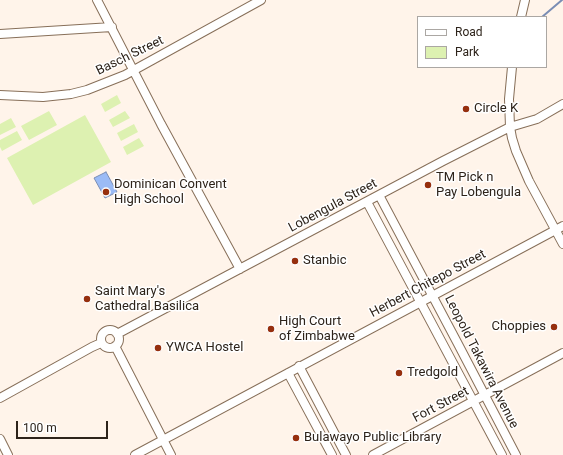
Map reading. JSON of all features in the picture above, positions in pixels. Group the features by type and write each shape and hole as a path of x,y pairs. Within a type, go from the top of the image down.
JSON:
{"street":[{"path":"97,0 240,269"},
{"name":"Basch Street","path":"0,94 43,96 71,94 87,90 134,71 260,0"},
{"path":"521,16 525,0"},
{"path":"0,34 112,27"},
{"path":"512,68 509,99 512,138 518,157 530,181 559,228 563,244"},
{"name":"Lobengula Street","path":"0,398 92,347 102,343 101,339 104,332 111,330 117,334 510,127 536,119 563,104"},
{"name":"Leopold Takawira Avenue","path":"379,195 516,455"},
{"name":"Leopold Takawira Avenue","path":"367,202 502,455"},
{"name":"Herbert Chitepo Street","path":"135,455 559,228"},
{"path":"102,343 107,348 115,346 118,341 117,334"},
{"path":"115,346 170,455"},
{"name":"Fort Street","path":"373,455 563,353"},
{"path":"299,366 346,455"},
{"path":"288,373 332,455"},
{"path":"0,440 8,455"}],"green space":[{"path":"117,95 121,103 105,112 101,104"},
{"path":"49,111 57,125 29,140 21,126"},
{"path":"125,111 130,118 113,127 109,120"},
{"path":"85,115 111,162 33,205 7,158"},
{"path":"11,118 16,127 0,135 0,124"},
{"path":"134,124 138,132 121,141 117,133"},
{"path":"17,131 22,140 2,151 0,147 0,140"},
{"path":"139,138 144,146 127,155 123,147"}],"water":[{"path":"106,172 117,192 105,198 94,178"}],"waterway":[{"path":"543,16 562,0"}],"place":[{"name":"Circle K","path":"466,109"},
{"name":"TM Pick n Pay Lobengula","path":"428,185"},
{"name":"Dominican Convent High School","path":"106,192"},
{"name":"Stanbic","path":"295,261"},
{"name":"Saint Mary's Cathedral Basilica","path":"87,299"},
{"name":"Choppies","path":"554,327"},
{"name":"High Court of Zimbabwe","path":"271,329"},
{"name":"YWCA Hostel","path":"158,348"},
{"name":"Tredgold","path":"399,373"},
{"name":"Bulawayo Public Library","path":"296,438"}]}
